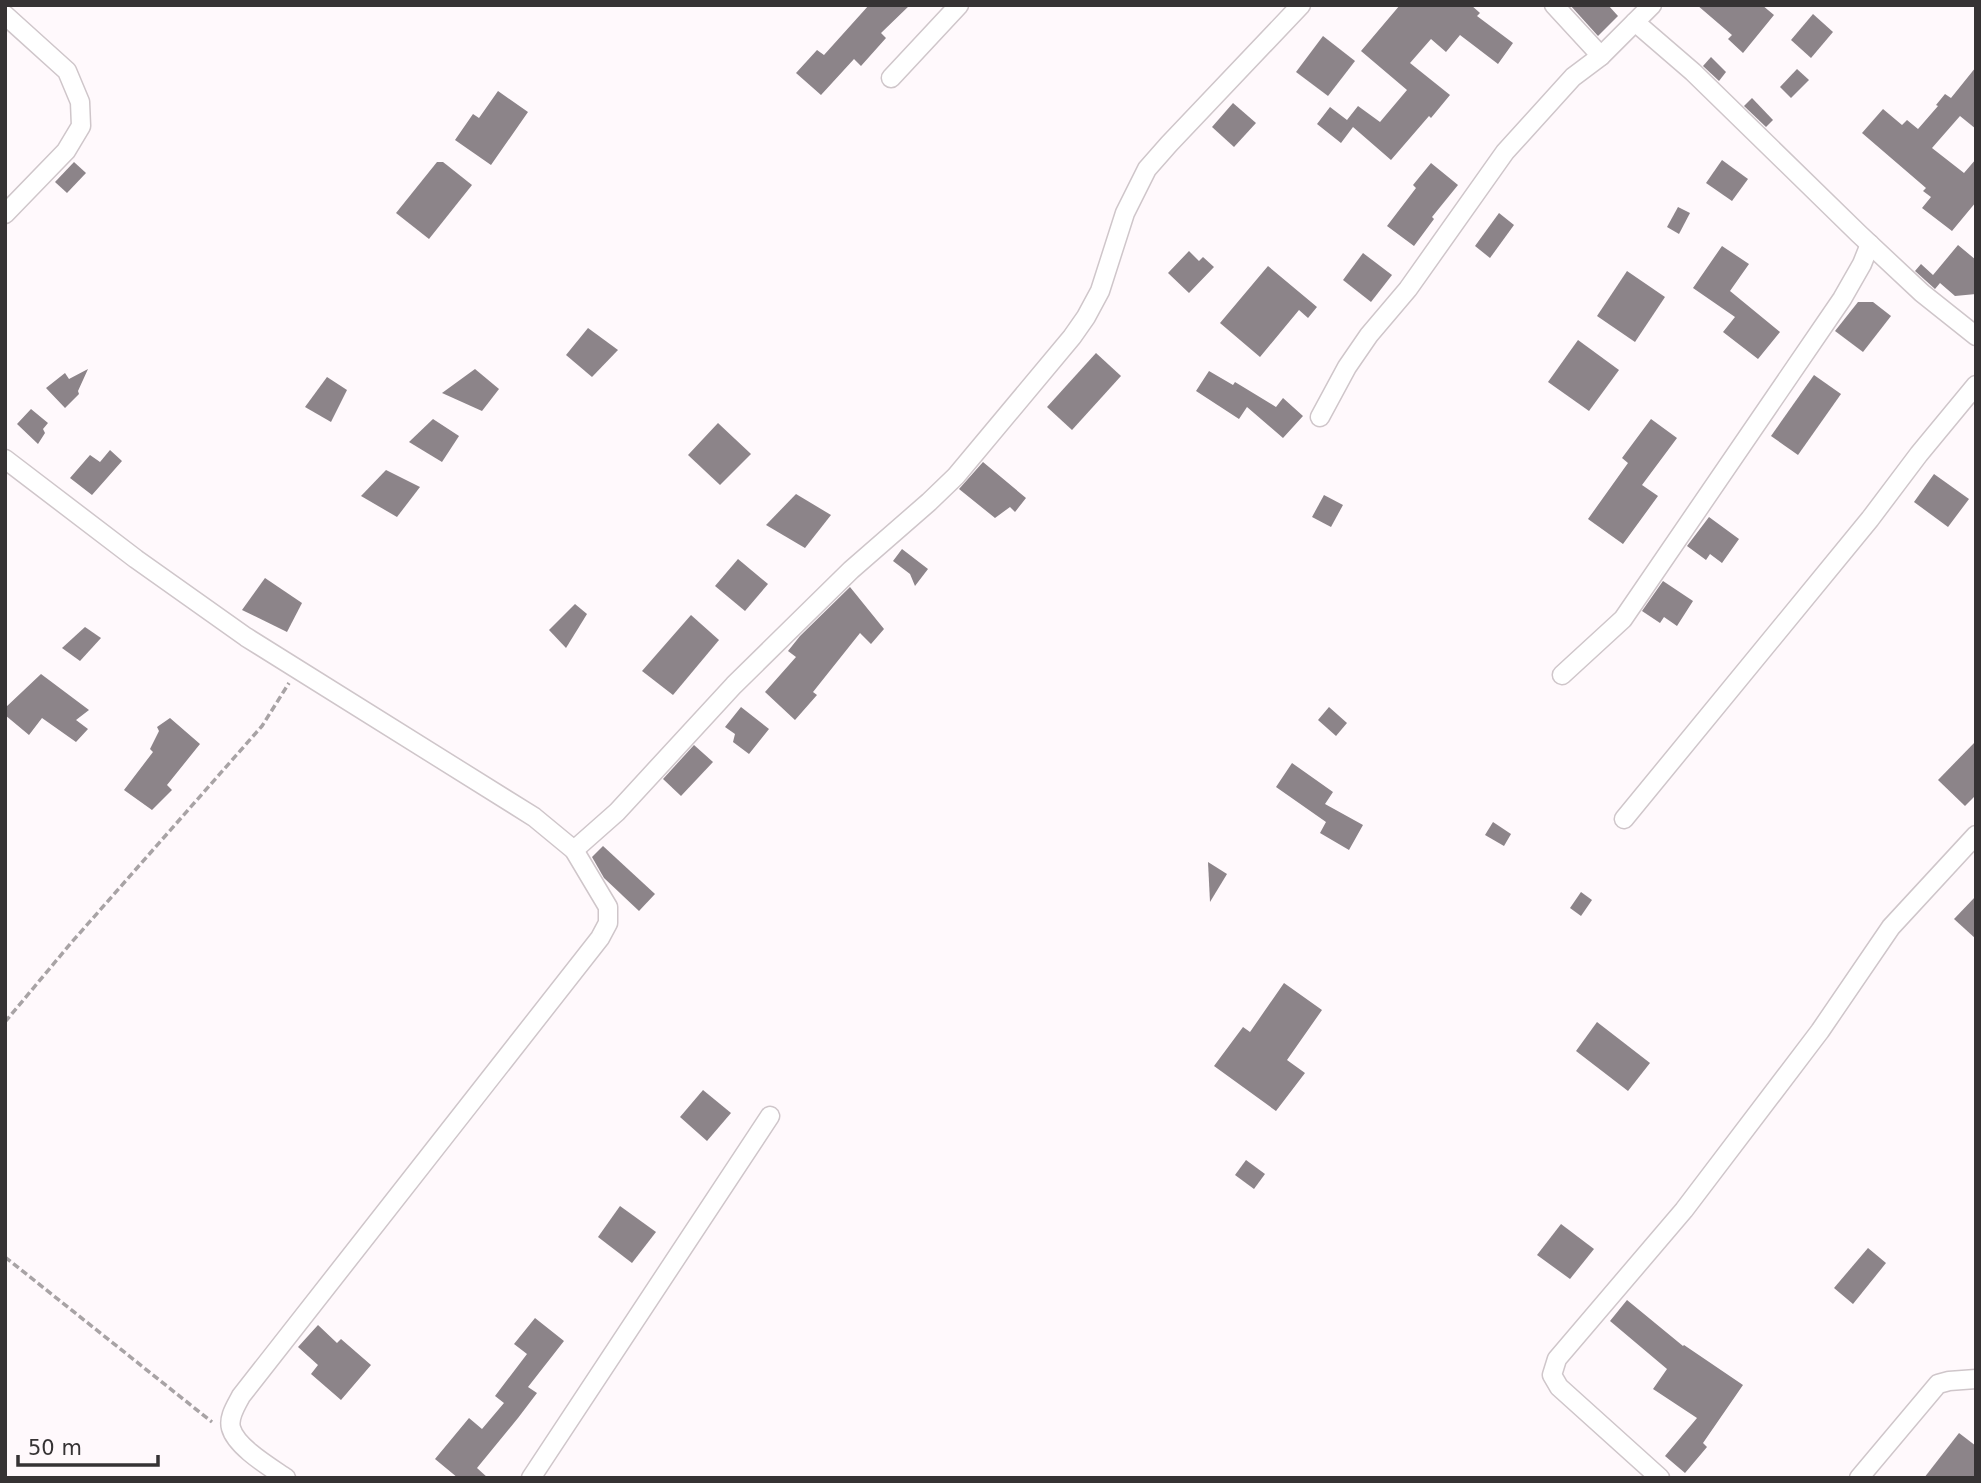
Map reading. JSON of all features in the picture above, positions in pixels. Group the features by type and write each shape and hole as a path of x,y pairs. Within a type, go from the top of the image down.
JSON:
{"street":[{"path":"891,78 959,5"},
{"path":"574,850 617,812 734,685 850,570 956,476 1086,317 1100,291 1125,213 1147,169 1301,5"},
{"path":"1554,5 1601,56"},
{"path":"1320,417 1347,367 1408,289 1505,152 1573,77 1601,56 1652,5"},
{"path":"5,15 67,71 80,102 81,126 66,151 5,214"},
{"path":"1636,22 1693,72 1922,293 1976,336"},
{"path":"1562,675 1623,620 1842,299 1870,244"},
{"path":"1623,818 1870,519 1976,385"},
{"path":"5,459 136,559 246,637 534,817 574,850 608,907 608,923 600,938 241,1396 232,1412 231,1428 241,1445 280,1476"},
{"path":"1660,1478 1559,1387 1552,1375 1557,1359 1684,1210 1820,1031 1891,927 1976,835"},
{"path":"531,1478 770,1116"},
{"path":"1859,1478 1938,1384 1976,1380"}],"path":[{"path":"5,1022 262,726 297,669"},
{"path":"5,1257 241,1445"}],"building":[{"path":"869,5 910,5 881,33 886,38 861,66 854,59 821,95 796,73 817,50 824,55"},
{"path":"1400,5 1471,5 1480,13 1477,16 1513,43 1498,64 1460,35 1446,52 1431,39 1410,63 1450,95 1391,160 1353,127 1341,143 1317,124 1330,107 1347,120 1358,106 1380,122 1407,90 1361,51"},
{"path":"1570,5 1608,5 1618,16 1598,36"},
{"path":"1697,5 1762,5 1774,15 1743,53 1728,39 1732,35"},
{"path":"1813,14 1833,32 1811,58 1791,40"},
{"path":"1323,36 1355,61 1328,96 1296,72"},
{"path":"1711,57 1726,72 1719,81 1703,66"},
{"path":"1976,67 1976,129 1960,116 1932,148 1964,173 1976,159 1976,202 1952,231 1922,208 1931,197 1923,191 1926,188 1862,133 1883,109 1902,125 1907,120 1918,129 1945,94 1951,98"},
{"path":"1797,69 1809,80 1791,98 1780,87"},
{"path":"498,91 528,112 491,165 455,140 473,114 479,118"},
{"path":"1752,98 1773,120 1766,127 1744,106"},
{"path":"1233,103 1256,123 1234,147 1212,127"},
{"path":"1722,160 1748,179 1732,201 1706,183"},
{"path":"74,162 86,173 67,193 55,182"},
{"path":"437,162 443,162 472,185 429,239 396,213"},
{"path":"1431,163 1458,185 1432,217 1434,219 1414,246 1387,226 1416,188 1413,185"},
{"path":"1678,207 1690,213 1679,234 1667,227"},
{"path":"1499,213 1514,225 1490,258 1475,246"},
{"path":"1958,245 1976,260 1976,294 1955,296 1940,283 1935,289 1915,271 1921,264 1933,275"},
{"path":"1722,246 1749,264 1730,291 1780,332 1758,359 1723,332 1735,317 1693,288"},
{"path":"1189,251 1199,261 1203,257 1214,267 1189,293 1168,273"},
{"path":"1363,253 1392,275 1371,302 1343,280"},
{"path":"1268,266 1317,307 1308,318 1299,310 1260,357 1220,323"},
{"path":"1627,271 1665,297 1635,342 1597,316"},
{"path":"1858,302 1873,302 1891,316 1863,352 1835,331"},
{"path":"588,328 618,350 592,377 566,355"},
{"path":"1578,340 1619,370 1589,411 1548,382"},
{"path":"1096,353 1121,376 1072,430 1047,407"},
{"path":"88,369 79,394 65,408 46,388 65,373 69,379"},
{"path":"475,369 499,389 482,411 442,393"},
{"path":"1209,371 1233,385 1235,382 1276,407 1283,398 1303,416 1283,438 1247,407 1239,419 1196,391"},
{"path":"1814,375 1841,394 1798,455 1771,436"},
{"path":"327,377 347,390 331,422 305,407"},
{"path":"31,409 48,423 38,444 17,424"},
{"path":"433,419 459,436 442,462 409,442"},
{"path":"1651,419 1677,438 1642,485 1658,496 1623,544 1588,519 1628,463 1622,458"},
{"path":"718,423 751,454 720,485 688,455"},
{"path":"110,450 122,461 92,495 70,478 90,455 100,462"},
{"path":"983,462 1026,498 1015,512 1010,507 995,518 959,489"},
{"path":"386,470 420,487 397,517 361,496"},
{"path":"1934,474 1969,499 1948,527 1914,502"},
{"path":"796,494 831,515 805,548 766,525"},
{"path":"1324,495 1343,505 1331,527 1312,517"},
{"path":"1709,517 1739,539 1722,563 1710,554 1706,560 1687,546"},
{"path":"902,549 928,569 915,586 910,574 893,561"},
{"path":"738,559 768,584 745,611 715,586"},
{"path":"265,578 302,603 287,632 242,610"},
{"path":"1663,581 1693,601 1677,626 1664,617 1660,623 1642,611"},
{"path":"850,587 884,629 871,644 860,633 813,692 817,695 795,720 765,692 796,657 788,651 800,636"},
{"path":"575,604 587,614 566,648 549,630"},
{"path":"691,615 719,640 673,695 642,671"},
{"path":"85,627 101,638 80,661 62,648"},
{"path":"41,674 89,710 76,720 88,729 76,742 42,718 29,735 5,715 5,708"},
{"path":"741,707 769,729 749,754 733,742 735,734 725,727"},
{"path":"1329,707 1347,723 1336,736 1318,720"},
{"path":"170,718 200,744 167,785 172,790 152,810 124,790 153,752 150,749 159,731 157,727"},
{"path":"1976,741 1976,795 1965,806 1938,780"},
{"path":"694,745 713,762 681,796 663,779"},
{"path":"1292,763 1333,792 1325,804 1363,825 1349,850 1320,833 1326,822 1276,787"},
{"path":"1493,822 1511,834 1504,846 1485,835"},
{"path":"603,846 655,894 639,911 604,878 592,857"},
{"path":"1208,862 1227,874 1210,902"},
{"path":"1581,892 1592,900 1581,916 1570,908"},
{"path":"1976,896 1976,939 1954,919"},
{"path":"1284,983 1322,1010 1287,1060 1305,1073 1276,1111 1214,1066 1243,1027 1250,1032"},
{"path":"1597,1022 1650,1063 1628,1091 1576,1051"},
{"path":"703,1090 731,1113 707,1141 680,1117"},
{"path":"1246,1160 1265,1174 1254,1189 1235,1175"},
{"path":"620,1206 656,1232 632,1263 598,1237"},
{"path":"1561,1224 1594,1249 1570,1279 1537,1255"},
{"path":"1868,1248 1886,1263 1853,1304 1834,1288"},
{"path":"1627,1300 1683,1346 1743,1385 1703,1443 1707,1447 1685,1473 1665,1456 1697,1418 1653,1389 1667,1369 1610,1321"},
{"path":"535,1318 564,1341 528,1387 537,1393 477,1468 488,1478 458,1478 435,1459 469,1418 482,1429 504,1403 495,1396 527,1354 514,1344"},
{"path":"318,1325 337,1343 341,1339 371,1365 341,1400 311,1374 318,1365 298,1347"},
{"path":"1959,1433 1976,1446 1976,1478 1924,1478"}]}
